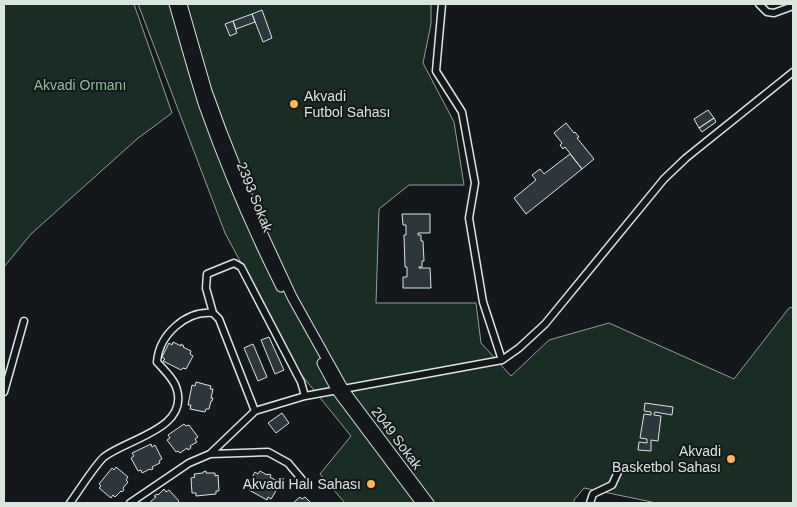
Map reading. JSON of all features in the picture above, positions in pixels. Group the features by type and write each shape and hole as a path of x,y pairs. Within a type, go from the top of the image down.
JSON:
{"main road":[{"name":"2393 Sokak","path":"174,4 205,107 240,198 276,277 340,390"},
{"name":"2393 Sokak","path":"182,4 207,91 261,230 340,390"},
{"name":"2049 Sokak","path":"340,390 421,503"},
{"name":"2049 Sokak","path":"340,390 430,503"}],"street":[{"path":"442,4 436,70 462,112 475,183 469,218 483,302 502,360"},
{"path":"759,4 767,12 774,13 793,6"},
{"path":"130,503 189,463 210,454 254,411 305,396 502,360 519,348 545,324 664,179 686,158 793,72"},
{"path":"254,411 219,319 213,313 206,288 207,274 234,263 241,267 301,382 305,396"},
{"path":"70,503 104,457 168,422 176,411 179,400 177,388 157,362 158,352 164,340 175,326 196,314 213,313"},
{"path":"4,392 24,321"},
{"path":"210,454 268,452 288,463 304,482"},
{"path":"590,503 593,494 612,485 618,472"}],"green space":[{"name":"Akvadi Ormanı","path":"4,4 134,4 172,113 137,139 31,234 4,267"},
{"path":"138,4 431,4 431,24 423,63 454,122 464,185 409,185 379,209 376,303 476,303 481,343 511,376 549,340 609,323 734,379 789,308 793,307 793,503 651,503 584,488 574,500 574,503 345,503 320,474 351,436 300,373 225,233"}],"building":[{"path":"262,10 272,38 263,42 252,14"},
{"path":"252,14 255,22 236,29 233,21"},
{"path":"233,21 237,33 230,36 225,24"},
{"path":"708,110 714,118 699,128 694,119"},
{"path":"714,118 716,122 702,132 699,128"},
{"path":"566,123 579,137 577,138 594,159 582,169 565,147 563,149 560,145 562,143 554,133"},
{"path":"570,154 582,169 526,214 514,198 536,180 532,175 540,169 544,174"},
{"path":"402,214 430,214 430,233 418,233 418,235 421,235 421,241 423,241 424,261 422,261 422,267 419,268 430,268 431,288 403,288 403,277 407,277 407,267 405,267 404,235 406,235 406,225 403,225"},
{"path":"269,337 284,370 275,374 261,340"},
{"path":"173,342 181,346 181,344 191,351 190,354 193,356 186,369 183,368 181,370 163,361 165,359 162,357 169,343 172,345"},
{"path":"253,344 267,377 258,381 244,348"},
{"path":"196,382 211,386 210,389 213,389 212,401 209,409 206,409 205,412 190,409 191,405 188,405 192,385 195,386"},
{"path":"645,403 673,407 672,415 655,412 654,415 661,416 658,441 651,440 651,451 638,450 639,442 647,443 647,439 640,438 644,414 651,415 651,412 644,411"},
{"path":"282,413 289,423 276,433 268,423"},
{"path":"184,424 186,426 189,425 198,437 195,439 197,442 190,446 191,448 188,450 187,448 180,453 176,452 167,440 170,438 168,435"},
{"path":"151,444 152,447 155,445 162,459 159,461 160,463 152,467 153,469 142,473 141,470 138,471 131,458 134,456 132,453"},
{"path":"116,467 128,477 126,480 128,482 122,492 115,497 113,495 111,498 99,488 101,486 99,484 112,468 114,470"},
{"path":"206,471 206,473 215,473 215,476 218,475 219,491 216,491 216,494 196,496 196,493 192,493 191,478 195,477 194,474"},
{"path":"260,471 271,475 270,477 277,481 276,484 279,486 271,499 268,497 267,500 249,490 251,487 248,485 255,472 258,474"},
{"path":"164,489 166,492 169,490 179,501 177,503 149,503 156,497 154,496"},
{"path":"300,497 302,499 305,497 311,503 293,503"}],"place":[{"name":"Akvadi Futbol Sahası","path":"294,104"},
{"name":"Akvadi Basketbol Sahası","path":"731,459"},
{"name":"Akvadi Halı Sahası","path":"371,484"}]}
